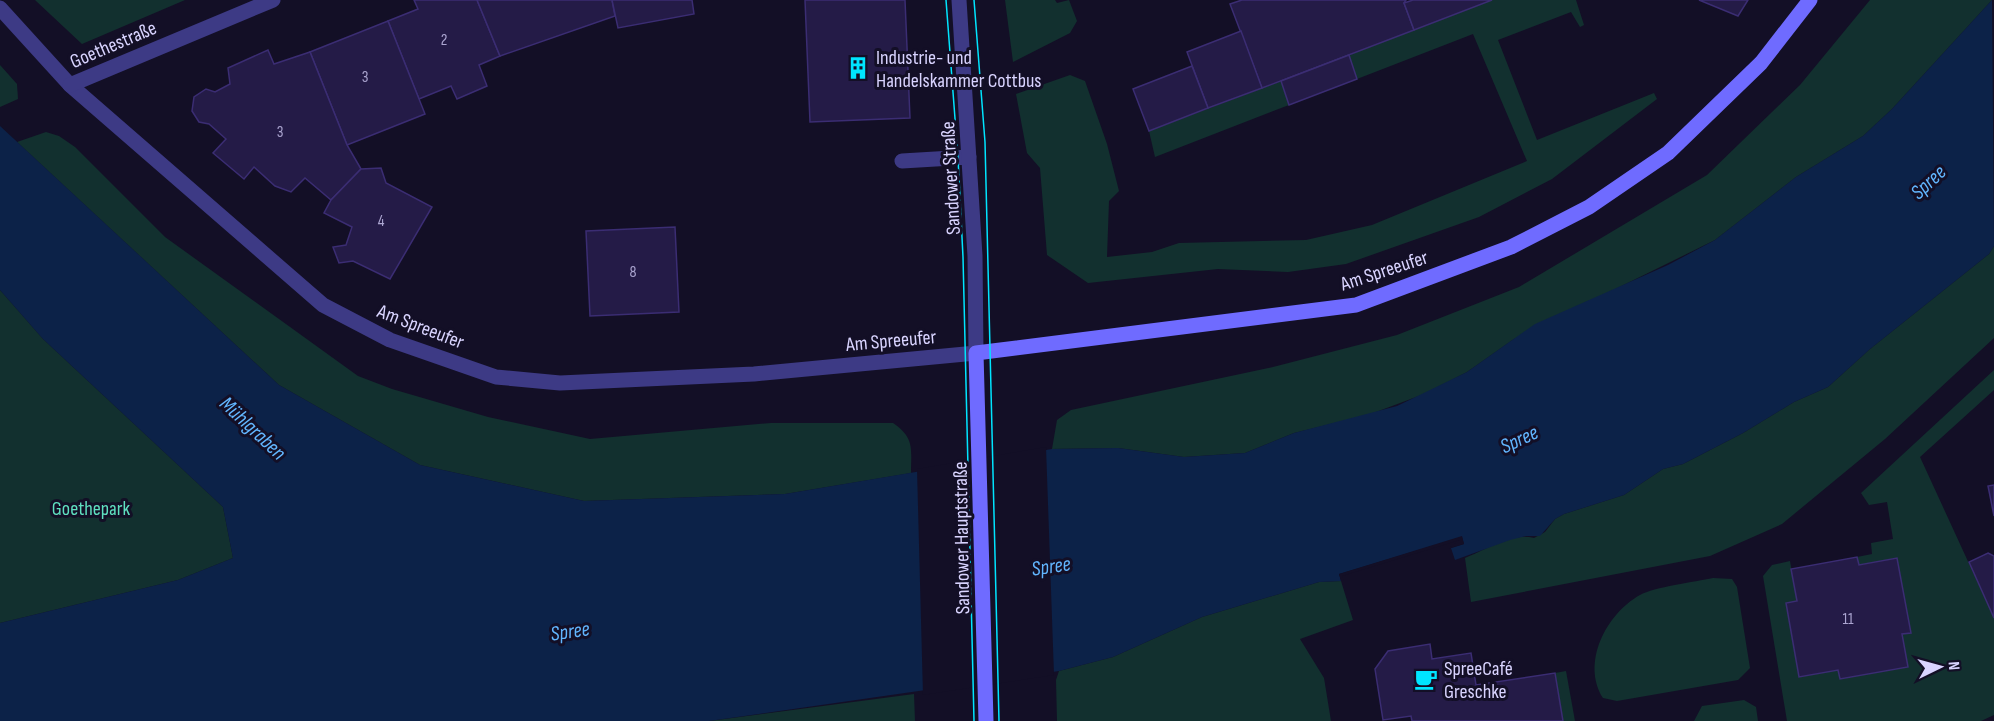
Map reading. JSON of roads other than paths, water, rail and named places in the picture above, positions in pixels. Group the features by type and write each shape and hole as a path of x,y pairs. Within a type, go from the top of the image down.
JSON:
{"street":[{"name":"Goethestraße","path":"70,85 273,0"},
{"name":"Sandower Straße","path":"958,0 966,89 975,256 976,353"},
{"name":"Am Spreeufer","path":"0,8 70,85 323,305 390,340 496,377 560,383 754,374 976,353 1356,305 1511,248 1589,207 1668,153 1761,63 1810,0"},
{"path":"902,161 969,158"},
{"name":"Sandower Hauptstraße","path":"976,353 986,721"}],"water":[{"path":"1992,0 1994,246 1989,254 1870,349 1828,387 1794,402 1743,433 1683,464 1663,469 1624,495 1564,514 1555,519 1540,536 1526,536 1510,540 1455,560 1451,548 1464,544 1462,537 1339,574 1341,581 1319,582 1202,617 1113,657 1059,671 709,721 0,721 0,623 178,580 233,558 223,507 43,339 0,290 0,126 279,385 420,465 584,501 785,494 1052,449 1118,448 1184,457 1245,453 1294,433 1397,406 1467,372 1535,324 1668,265 1715,240 1796,177 1863,136 1892,109"}],"tram line":[{"path":"946,0 963,257 974,721"},
{"path":"974,0 985,142 999,721"}],"place":[{"name":"Industrie- und Handelskammer Cottbus","path":"858,68"},
{"name":"SpreeCafé Greschke","path":"1426,679"}],"water label":[{"name":"Spree","path":"1928,182"},
{"name":"Mühlgraben","path":"253,428"},
{"name":"Spree","path":"1519,439"},
{"name":"Spree","path":"1051,566"},
{"name":"Spree","path":"570,631"}],"park label":[{"name":"Goethepark","path":"91,508"}]}
